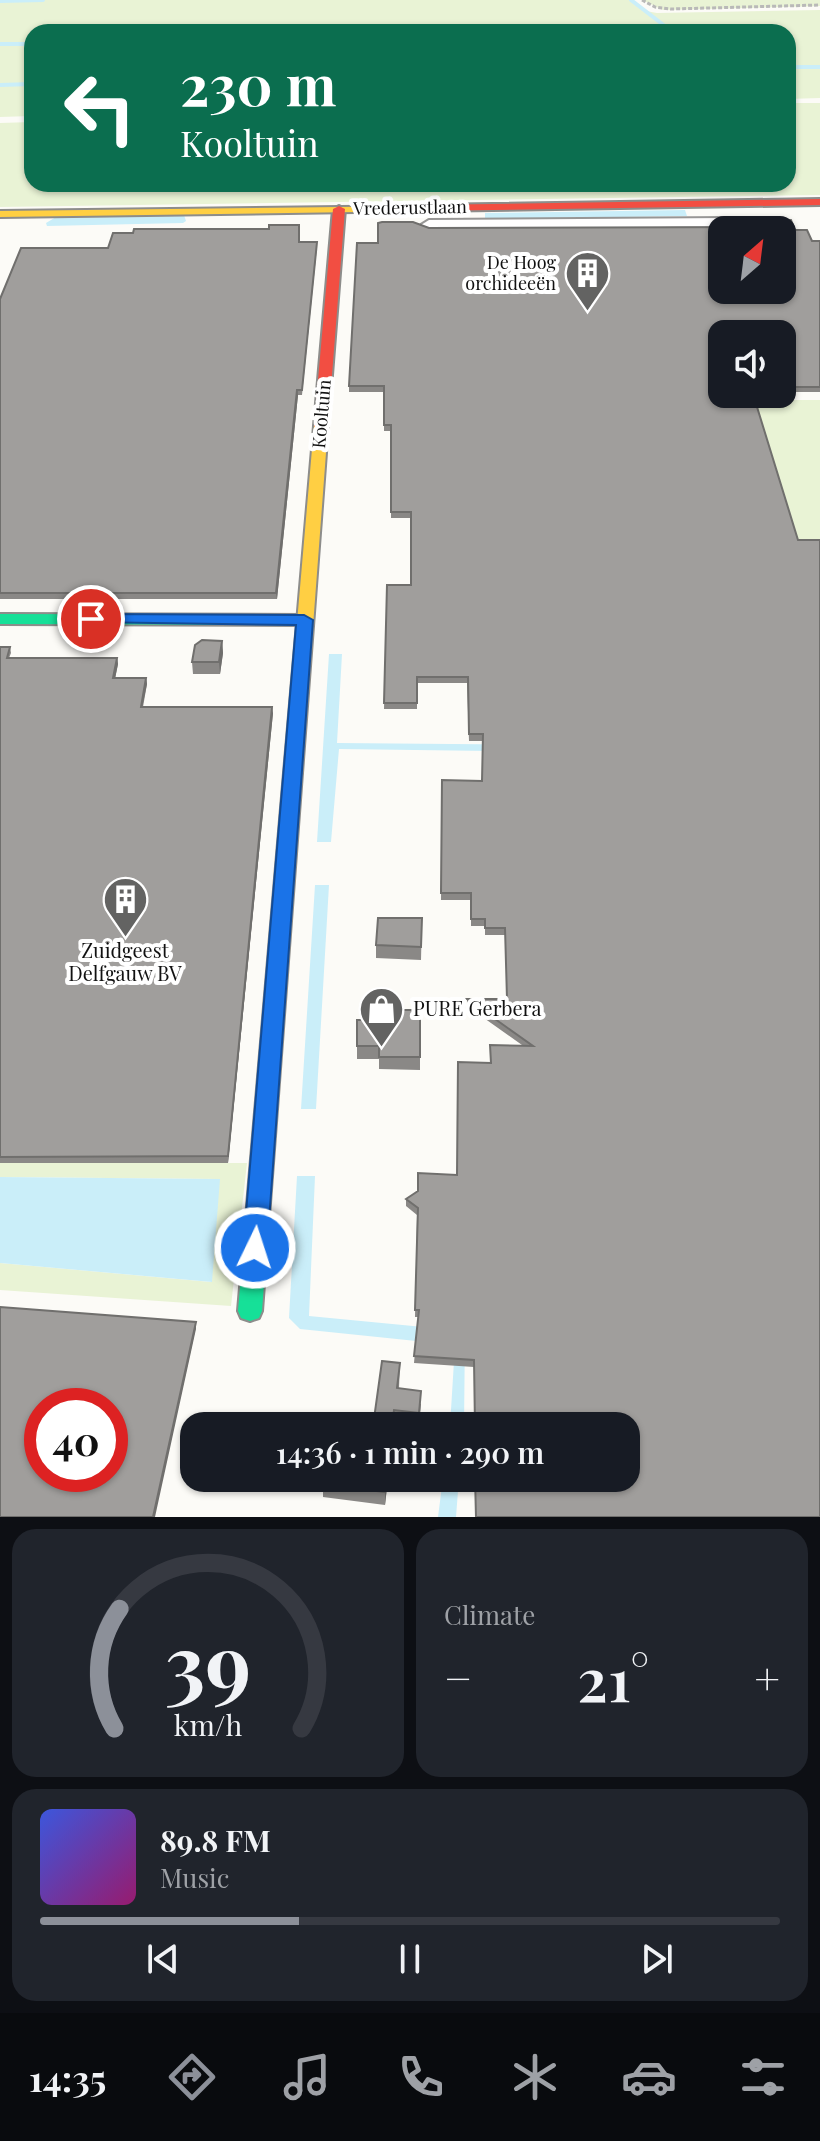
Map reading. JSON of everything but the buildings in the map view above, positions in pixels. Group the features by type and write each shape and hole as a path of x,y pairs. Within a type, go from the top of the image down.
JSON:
{"street":[{"name":"Vrederustlaan","path":"0,214 339,209 472,215 700,203 820,202"},
{"path":"429,225 472,215 706,223 700,203"},
{"name":"Kooltuin","path":"250,1311 339,209"},
{"path":"0,619 304,620"}],"path":[{"path":"642,0 655,7 671,9 820,5"}],"green space":[{"path":"0,0 629,0 646,11 657,13 820,10 820,98 796,99 796,24 24,24 24,116 0,117"},
{"path":"642,0 820,0 820,6 663,10"},
{"path":"796,103 820,103 820,195 0,207 0,123 24,122 24,192 796,192"},
{"path":"796,400 820,400 820,548 794,548 750,408 796,408"},
{"path":"0,1163 247,1163 231,1306 0,1290 0,1263 211,1282 219,1179 0,1177"}],"water":[{"path":"685,210 687,216 485,219 485,213"},
{"path":"184,215 186,221 183,223 47,226 46,223 56,217"},
{"path":"329,654 342,654 337,743 820,747 820,755 339,749 331,842 317,842"},
{"path":"315,885 329,885 316,1109 301,1109"},
{"path":"297,1176 315,1176 309,1316 465,1331 464,1412 451,1412 455,1345 300,1329 289,1318"},
{"path":"0,1177 220,1179 212,1282 0,1263"},
{"path":"441,1492 458,1492 456,1517 438,1517"}],"waterway":[{"path":"0,1 43,0"},
{"path":"631,0 662,24"},
{"path":"0,44 24,44"},
{"path":"796,67 820,67"},
{"path":"0,85 24,84"}],"traffic: fast":[{"path":"0,619 304,620"},
{"path":"250,1311 293,773"}],"traffic: slow":[{"path":"0,214 424,208"},
{"path":"293,773 321,426"}],"traffic: jam":[{"path":"424,208 820,202"},
{"path":"321,426 339,209"}],"place":[{"name":"De Hoog orchideeën","path":"587,312"},
{"name":"Zuidgeest Delfgauw BV","path":"125,938"},
{"name":"PURE Gerbera","path":"382,1048"}],"route":[{"path":"91,619 304,620 255,1248"}]}
